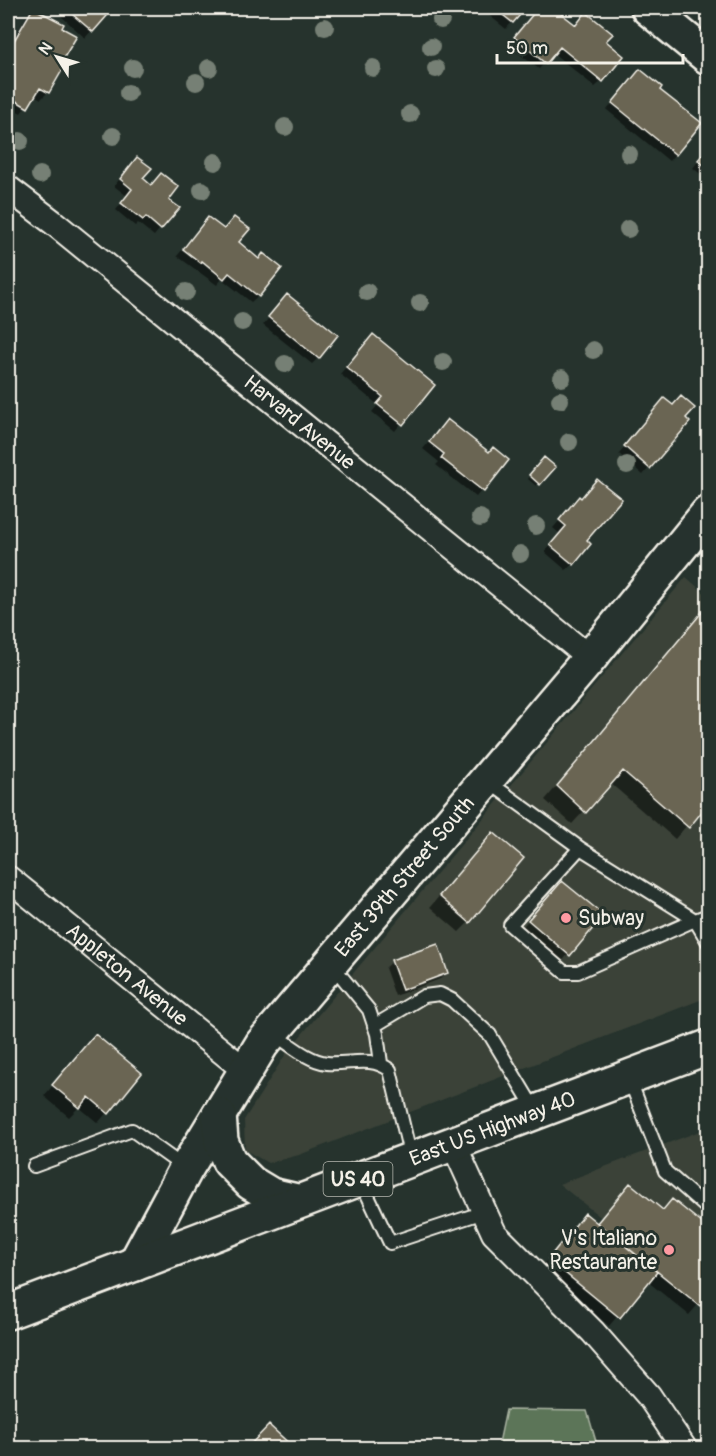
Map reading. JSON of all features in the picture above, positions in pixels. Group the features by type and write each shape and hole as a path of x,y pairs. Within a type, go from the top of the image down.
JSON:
{"main road":[{"path":"648,8 708,57"},
{"name":"East 39th Street South","path":"135,1264 186,1169 262,1044 590,658 708,513"},
{"name":"East US Highway 40","path":"8,1312 708,1047"},
{"path":"219,1115 220,1141 229,1161 251,1183 270,1195 297,1201"}],"street":[{"name":"Harvard Avenue","path":"8,188 590,658"},
{"name":"Appleton Avenue","path":"8,878 246,1071"},
{"path":"453,1143 494,1233 593,1332 649,1396 684,1449"}],"lane":[{"path":"486,780 580,848 695,920 708,942"},
{"path":"580,848 510,925 564,972 578,972 708,915"},
{"path":"331,963 369,1010 381,1063"},
{"path":"374,1026 424,996 440,994 452,1000 490,1035 536,1112"},
{"path":"272,1032 311,1058 327,1063 365,1061 381,1063 390,1070 411,1159"},
{"path":"628,1077 665,1171 708,1209"},
{"path":"34,1166 132,1130 186,1169"},
{"path":"360,1178 390,1243 484,1212"}],"shaded area":[{"path":"686,577 708,596 708,997 299,1155 268,1163 245,1150 244,1120 287,1052"},
{"path":"708,1128 708,1303 559,1184"}],"green space":[{"path":"506,1410 587,1411 598,1448 498,1448"}],"building":[{"path":"33,8 64,24 62,28 77,36 60,64 64,67 49,93 40,88 28,108 8,96 8,51"},
{"path":"65,8 114,8 93,32"},
{"path":"494,8 526,8 513,23"},
{"path":"538,8 554,8 576,25 586,12 613,34 606,41 624,56 603,82 560,47 546,64 514,37"},
{"path":"640,69 662,87 660,90 702,123 676,155 612,103"},
{"path":"708,148 708,169 698,160"},
{"path":"137,157 152,168 143,178 151,185 161,173 179,187 169,200 180,208 161,230 146,217 143,220 121,203 132,189 120,179"},
{"path":"208,217 224,229 234,217 250,229 239,242 259,259 263,253 282,268 259,297 229,273 224,279 183,249"},
{"path":"287,294 338,335 319,359 268,317"},
{"path":"373,334 435,385 403,425 377,404 383,397 346,367"},
{"path":"681,396 695,408 686,418 690,422 650,469 624,446 664,398 673,405"},
{"path":"447,419 489,452 493,447 509,460 484,492 441,458 444,454 429,442"},
{"path":"544,457 556,467 540,485 529,475"},
{"path":"597,479 622,499 587,540 591,544 574,565 550,545 566,526 559,520"},
{"path":"703,611 708,617 708,804 689,828 623,771 586,813 557,786"},
{"path":"493,832 524,858 470,923 439,896"},
{"name":"Subway","path":"562,881 604,915 570,956 528,920"},
{"path":"438,944 448,973 402,990 391,960"},
{"path":"95,1034 142,1073 109,1114 89,1097 80,1108 52,1085"},
{"name":"V's Italiano Restaurante","path":"630,1183 663,1210 672,1199 708,1228 708,1295 700,1306 597,1223"},
{"path":"585,1213 657,1272 620,1318 548,1259"},
{"path":"269,1425 294,1448 247,1448"}],"place":[{"name":"Subway","path":"566,918"},
{"name":"V's Italiano Restaurante","path":"669,1250"}]}
